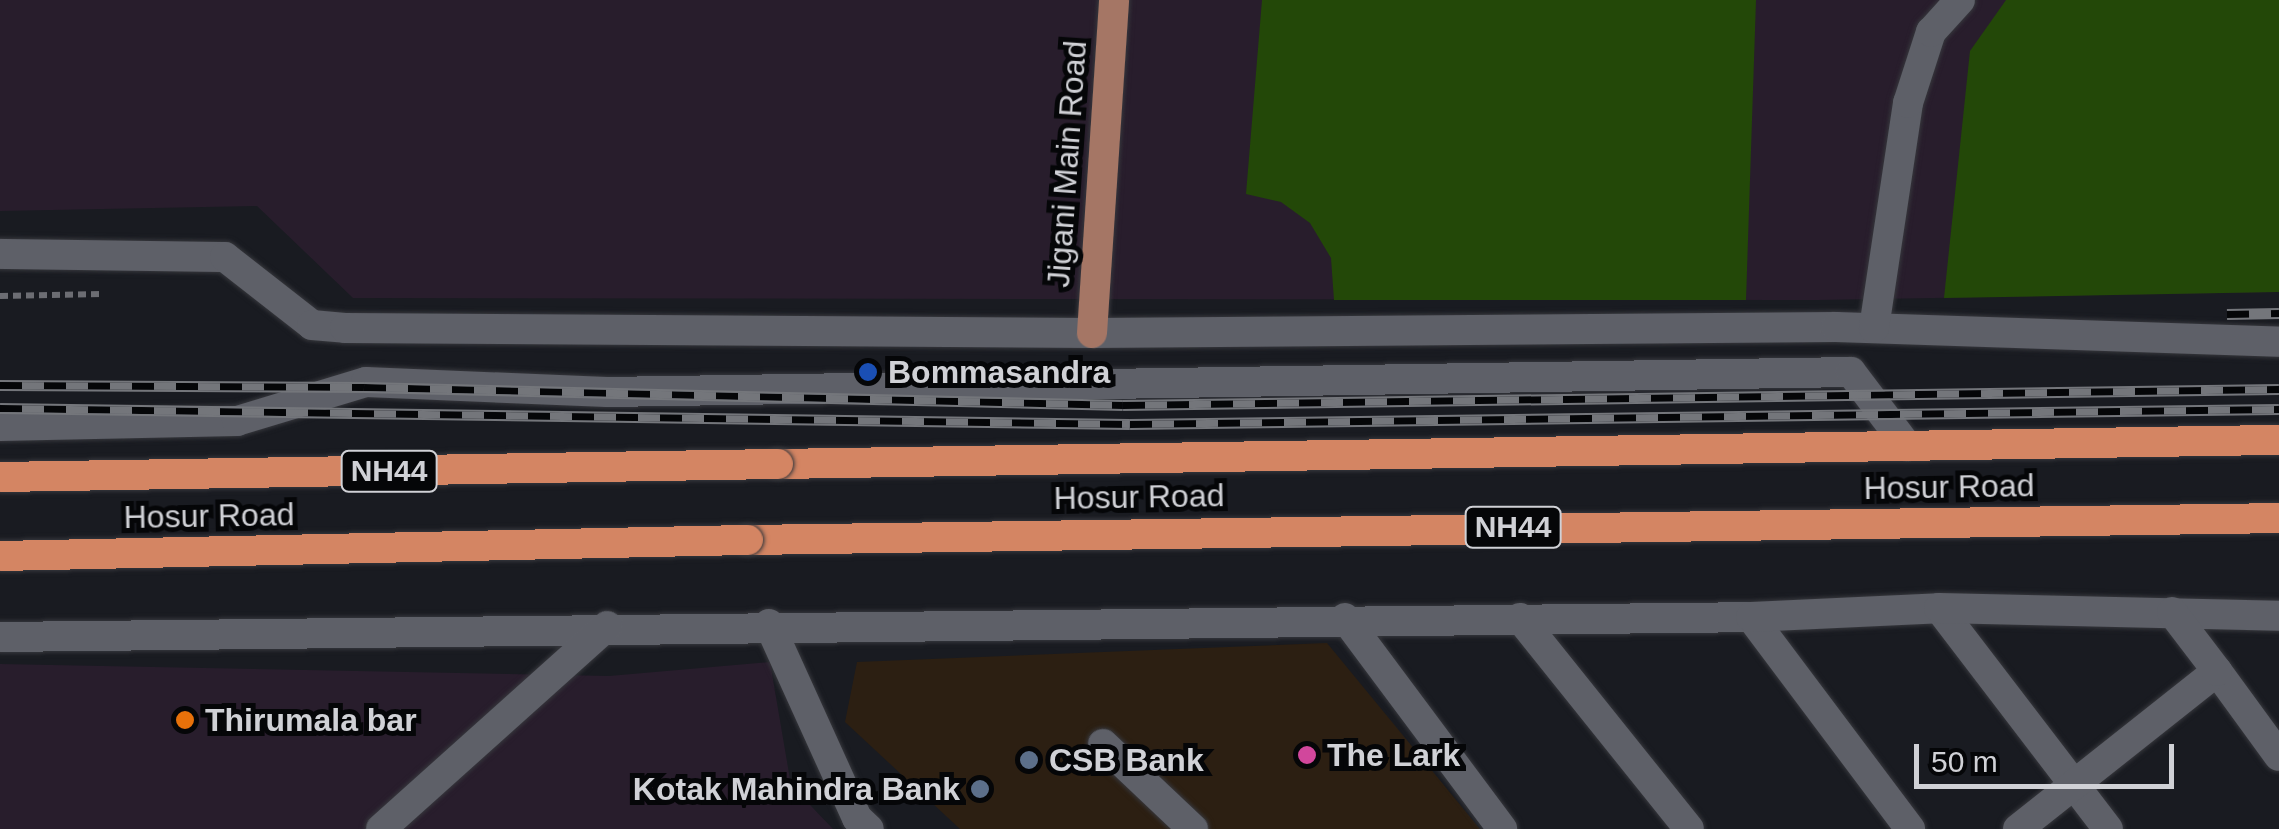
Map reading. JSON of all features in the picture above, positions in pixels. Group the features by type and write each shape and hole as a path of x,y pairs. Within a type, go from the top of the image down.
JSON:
{"highway":[{"name":"Hosur Road","path":"0,478 2279,440"},
{"name":"Hosur Road","path":"0,556 748,540 2279,518"}],"main road":[{"name":"Jigani Main Road","path":"1092,333 1114,0"}],"street":[{"path":"1874,328 1908,102 1932,32 1960,0"},
{"path":"0,254 225,257 312,325 345,328 1092,333 1874,328 2279,342"},
{"path":"942,386 948,332"},
{"path":"0,426 237,421 366,382 607,392 1850,372 1907,446"},
{"path":"1939,608 2108,829"},
{"path":"0,638 116,640 769,624 1751,617 1939,608 2279,616"},
{"path":"2172,612 2279,756"},
{"path":"1751,617 1910,829"},
{"path":"1344,618 1502,829"},
{"path":"1520,618 1689,829"},
{"path":"769,624 857,818 869,829"},
{"path":"381,829 608,626"},
{"path":"2018,829 2217,671"},
{"path":"1104,744 1193,829"}],"path":[{"path":"0,296 102,294"}],"shaded area":[{"path":"0,0 2279,0 2279,292 1817,300 353,298 257,206 0,211"},
{"path":"1327,643 1480,829 960,829 845,722 857,662"},
{"path":"770,662 791,785 833,829 0,829 0,664 609,676"}],"green space":[{"path":"1262,0 1756,0 1746,300 1334,300 1331,258 1310,223 1281,202 1246,194"},
{"path":"2006,0 2279,0 2279,292 1944,298 1970,51"}],"railway":[{"path":"2227,314 2279,313"},
{"path":"0,385 364,387 1123,405 2279,389"},
{"path":"0,408 1130,424 2279,409"}],"place":[{"name":"Bommasandra","path":"868,372"},
{"name":"Thirumala bar","path":"185,720"},
{"name":"The Lark","path":"1307,755"},
{"name":"CSB Bank","path":"1029,760"},
{"name":"Kotak Mahindra Bank","path":"980,789"}]}
